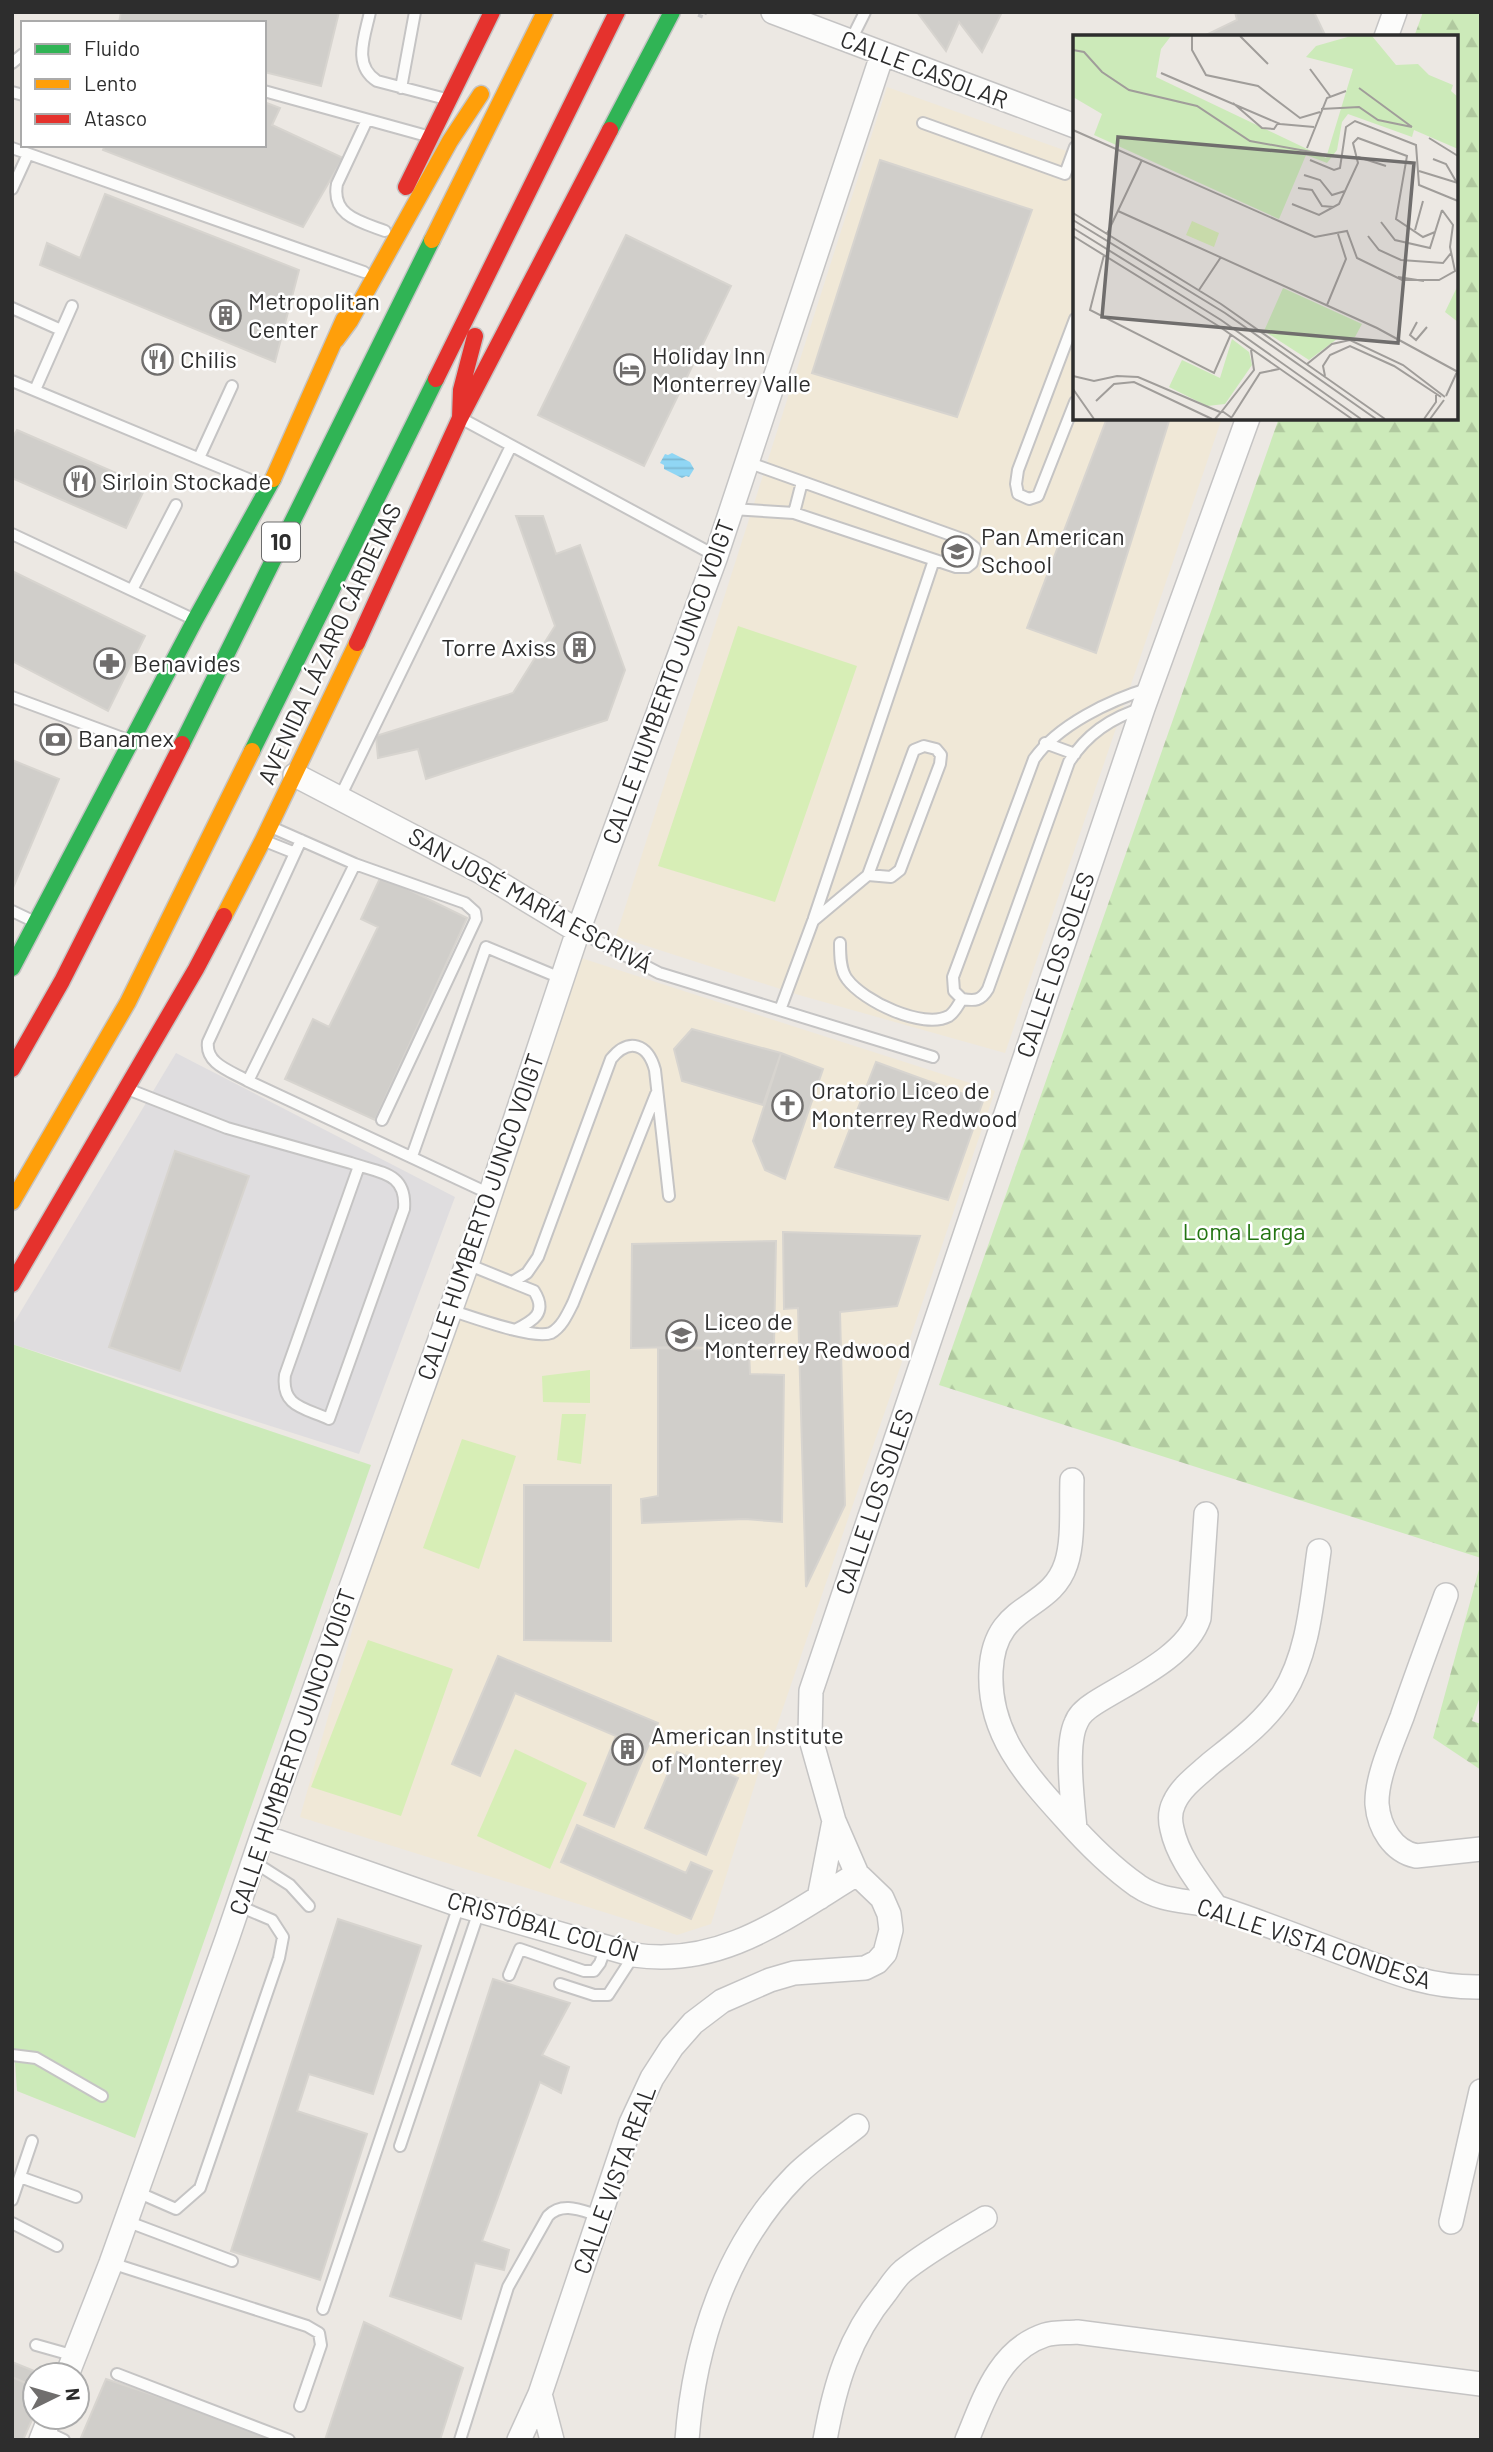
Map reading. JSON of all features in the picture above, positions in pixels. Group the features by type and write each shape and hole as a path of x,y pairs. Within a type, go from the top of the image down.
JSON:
{"main road":[{"path":"12,968 195,620 269,487 364,272 492,12"},
{"name":"10","path":"12,1069 106,896 545,12"},
{"name":"AVENIDA LÁZARO CÁRDENAS","path":"12,1202 128,1002 617,12"},
{"name":"AVENIDA LÁZARO CÁRDENAS","path":"12,1284 196,969 295,775 460,418 671,12"},
{"path":"336,340 450,141 495,76 527,48"},
{"path":"460,418 461,390 468,357 478,325 520,226 530,187"}],"street":[{"name":"CALLE CASOLAR","path":"773,12 1073,126"},
{"name":"CALLE HUMBERTO JUNCO VOIGT","path":"73,2361 137,2192 239,1906 467,1264 562,979 716,556 882,55"},
{"name":"CALLE LOS SOLES","path":"857,1874 834,1821 810,1736 811,1691 1147,698 1247,420"},
{"name":"SAN JOSÉ MARÍA ESCRIVÁ","path":"295,775 481,872 579,931"},
{"name":"CALLE VISTA CONDESA","path":"1072,1480 1066,1565 1048,1592 1013,1616 1002,1629 994,1646 990,1672 993,1707 1007,1744 1025,1774 1106,1860 1140,1887 1164,1899 1216,1907 1385,1971 1454,1988 1481,1987"},
{"path":"1075,1829 1071,1749 1076,1722 1095,1703 1173,1654 1195,1632 1200,1609 1206,1514"},
{"path":"1216,1907 1193,1874 1177,1844 1171,1819 1174,1803 1195,1777 1266,1717 1283,1693 1297,1666 1307,1633 1319,1551"},
{"path":"1446,1595 1389,1751 1377,1802 1380,1821 1389,1838 1408,1854 1416,1856 1481,1849"},
{"path":"286,1844 285,1804 296,1741"},
{"path":"819,1898 834,1821"},
{"name":"CRISTÓBAL COLÓN","path":"262,1836 469,1908 634,1955 666,1958 714,1951 749,1938 857,1874"},
{"name":"CALLE VISTA REAL","path":"518,2439 540,2394 631,2123 652,2078 671,2047 693,2023 722,2001 770,1980 794,1973 865,1968 877,1962 886,1953 891,1930 889,1914 882,1898 857,1874"},
{"path":"1451,2222 1481,2091"},
{"path":"687,2440 704,2336 728,2277 755,2225 795,2176 857,2126"},
{"path":"825,2440 831,2403 848,2349 874,2307 901,2273 939,2245 985,2218"},
{"path":"967,2440 1004,2362 1023,2344 1047,2334 1088,2333 1481,2384"},
{"path":"540,2394 552,2440"}],"lane":[{"path":"370,12 361,52 364,69 377,81 449,99"},
{"path":"401,88 415,12"},
{"path":"850,42 866,12"},
{"path":"266,92 429,137"},
{"path":"367,120 335,192 340,208 347,216 385,231"},
{"path":"923,123 1066,174 1073,153"},
{"path":"12,148 364,272"},
{"path":"12,189 27,154"},
{"path":"35,390 72,306"},
{"path":"12,308 61,330"},
{"path":"1073,324 1018,470 1017,494 1029,499 1038,496 1073,406"},
{"path":"12,381 269,487"},
{"path":"199,458 232,386"},
{"path":"460,418 716,556"},
{"path":"340,797 511,446"},
{"path":"732,509 794,513 956,567 967,567 972,563 975,548 965,540 747,462"},
{"path":"794,513 802,482"},
{"path":"132,590 176,505"},
{"path":"12,534 195,620"},
{"path":"780,1010 813,921 934,560"},
{"path":"1131,694 1147,698 1102,727 1079,746 1069,762 988,989 984,997 977,1000 962,999 954,991 953,977 1034,759 1045,743 1076,722 1131,694"},
{"path":"12,697 131,741"},
{"path":"1045,743 1075,754"},
{"path":"813,921 868,875 914,750 924,746 936,749 941,755 940,764 900,870 891,877 868,875"},
{"path":"266,833 301,840 355,864 465,903 471,907 476,919 382,1121"},
{"path":"266,833 295,853"},
{"path":"301,840 207,1046 209,1056 248,1081 490,1194"},
{"path":"248,1081 355,864"},
{"path":"12,911 36,922"},
{"name":"SAN JOSÉ MARÍA ESCRIVÁ","path":"579,931 659,973 933,1057"},
{"path":"839,943 845,977 859,992 893,1011 914,1017 940,1019 954,1012 962,999"},
{"path":"412,1156 486,947 562,979"},
{"path":"514,1282 527,1273 538,1257 611,1059 618,1050 627,1046 637,1046 646,1051 652,1059 669,1196"},
{"path":"127,1089 227,1128 359,1166 395,1178 401,1184 405,1194 404,1209 329,1419 289,1401 284,1392 285,1375 359,1166"},
{"path":"450,1310 515,1330 542,1335 549,1334 565,1319 657,1091"},
{"path":"467,1264 534,1291 540,1304 533,1320 515,1330"},
{"path":"254,1862 290,1885 309,1906"},
{"path":"137,2192 176,2209 200,2188 279,1958 283,1937 272,1920 239,1906"},
{"path":"400,2146 469,1908"},
{"path":"323,2309 469,1908"},
{"path":"509,1975 520,1949 584,1971 594,1970 606,1947"},
{"path":"560,1984 594,1995 608,1995 634,1955"},
{"path":"12,2055 36,2059 102,2096"},
{"path":"12,2200 32,2141"},
{"path":"20,2177 76,2197"},
{"path":"460,2440 508,2287 548,2216 556,2208 567,2207 600,2216"},
{"path":"126,2221 232,2261"},
{"path":"12,2223 57,2246"},
{"path":"111,2263 307,2326 318,2333 321,2346 300,2406"},
{"path":"36,2345 64,2361"},
{"path":"117,2374 289,2440"}],"shaded area":[{"name":"Pan American School","path":"887,87 1073,153 1073,420 1221,420 1005,1053 799,995 616,936"},
{"name":"Liceo de Monterrey Redwood","path":"581,958 995,1091 771,1743 765,1752 711,1924 677,1935 300,1817 366,1581"},
{"path":"176,1053 455,1197 359,1454 12,1344 12,1326"}],"green space":[{"name":"Loma Larga","path":"1423,12 1481,12 1481,1558 939,1385 1278,420 1458,420 1458,35 1415,35"},
{"path":"738,626 857,666 775,902 658,866"},
{"path":"12,1344 371,1465 135,2138 17,2091 12,2018"},
{"path":"590,1370 590,1403 543,1402 542,1376"},
{"path":"562,1414 586,1414 581,1464 557,1460"},
{"path":"462,1439 516,1456 479,1569 423,1548"},
{"path":"1481,1562 1481,1693 1472,1721 1481,1724 1481,1770 1433,1738"},
{"path":"368,1640 453,1669 401,1816 311,1787"},
{"path":"515,1749 587,1783 550,1869 477,1836"}],"water":[{"path":"672,453 690,462 694,469 689,477 682,478 664,469 664,465 660,463 665,454"}],"building":[{"path":"121,12 339,12 321,86 266,72 266,21 119,21"},
{"path":"917,12 1002,12 982,52 959,22 946,51"},
{"path":"1235,12 1314,12 1325,35 1206,35 1237,20"},
{"path":"266,103 280,108 272,125 343,158 303,227 103,150 104,147 266,147"},
{"path":"880,160 1032,210 957,417 812,373"},
{"name":"Metropolitan Center","path":"105,194 299,270 275,362 40,265 47,243 80,258"},
{"path":"626,235 731,286 644,466 538,415"},
{"path":"1106,420 1169,420 1096,653 1027,628"},
{"name":"Sirloin Stockade","path":"17,430 146,486 126,528 12,478 12,438"},
{"name":"Torre Axiss","path":"516,516 543,516 556,554 580,545 625,670 607,720 426,779 418,749 378,758 376,736 513,693 555,626"},
{"path":"12,571 145,636 108,711 12,661"},
{"path":"12,760 59,779 12,890"},
{"path":"381,876 467,918 375,1120 285,1079 313,1019 329,1027 378,927 361,919"},
{"path":"692,1029 781,1053 763,1105 682,1081 674,1049"},
{"name":"Oratorio Liceo de Monterrey Redwood","path":"781,1053 823,1069 785,1179 765,1170 753,1141"},
{"path":"876,1062 983,1101 948,1200 835,1167"},
{"path":"175,1151 249,1176 180,1371 109,1347"},
{"name":"Liceo de Monterrey Redwood","path":"783,1232 920,1236 897,1306 840,1312 845,1505 806,1587 798,1308 784,1309"},
{"path":"776,1241 774,1345 631,1348 632,1244"},
{"name":"Liceo de Monterrey Redwood","path":"658,1348 749,1351 750,1374 784,1375 782,1522 745,1519 642,1523 641,1499 658,1496"},
{"path":"524,1485 611,1485 611,1641 524,1640"},
{"name":"American Institute of Monterrey","path":"498,1656 658,1723 614,1827 584,1815 616,1736 515,1693 480,1776 452,1764"},
{"path":"677,1752 738,1778 706,1855 645,1828"},
{"path":"577,1825 686,1873 691,1862 712,1871 691,1919 561,1862"},
{"path":"338,1919 421,1946 373,2094 309,2074 297,2111 367,2134 320,2280 231,2251"},
{"path":"493,1979 570,2003 542,2055 569,2067 561,2093 540,2082 482,2241 509,2250 504,2270 475,2263 461,2319 390,2296"},
{"path":"364,2322 463,2368 440,2440 325,2440"},
{"path":"12,2362 21,2366 21,2431 27,2431 23,2440 12,2440"},
{"path":"12,2377 21,2381 21,2431 27,2431 23,2440 12,2440"},
{"path":"106,2379 284,2439 80,2440 84,2431 91,2431 91,2414"}],"traffic: fast":[{"path":"610,130 672,12"},
{"path":"182,744 432,240"},
{"path":"252,751 436,379"},
{"path":"12,968 195,620 273,479"}],"traffic: slow":[{"path":"432,240 545,12"},
{"path":"336,340 350,321 450,141 481,94"},
{"path":"273,479 344,319"},
{"path":"224,916 357,643"},
{"path":"12,1202 128,1002 252,751"}],"traffic: jam":[{"path":"406,187 492,12"},
{"path":"436,379 617,12"},
{"path":"357,643 460,418 610,130"},
{"path":"460,418 461,390 475,336"},
{"path":"12,1069 62,981 182,744"},
{"path":"12,1284 196,969 224,916"}],"place":[{"name":"Metropolitan Center","path":"225,316"},
{"name":"Chilis","path":"157,360"},
{"name":"Holiday Inn Monterrey Valle","path":"629,370"},
{"name":"Sirloin Stockade","path":"79,482"},
{"name":"Pan American School","path":"958,551"},
{"name":"Torre Axiss","path":"579,648"},
{"name":"Benavides","path":"110,664"},
{"name":"Banamex","path":"55,739"},
{"name":"Oratorio Liceo de Monterrey Redwood","path":"788,1105"},
{"name":"Liceo de Monterrey Redwood","path":"681,1336"},
{"name":"American Institute of Monterrey","path":"628,1750"}]}
